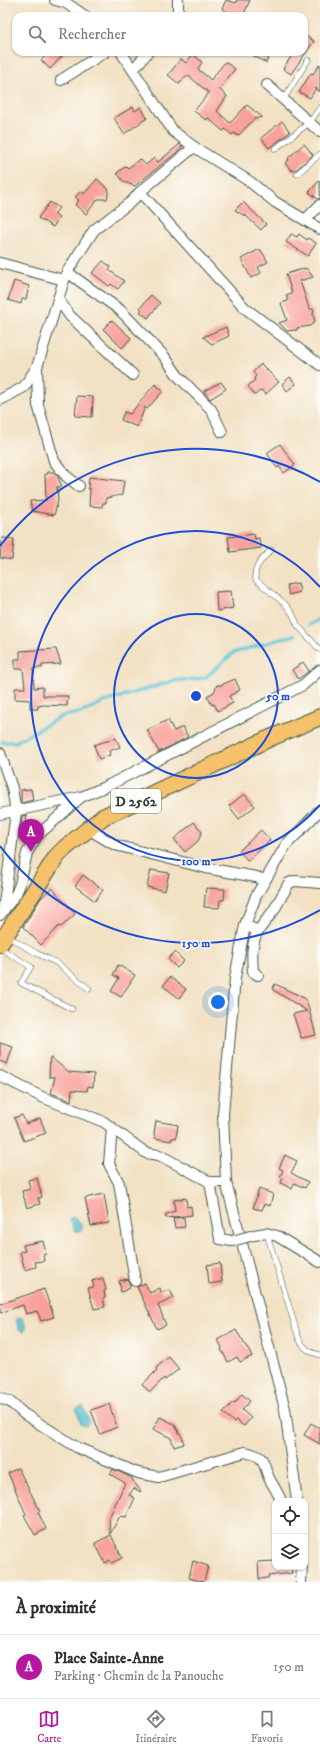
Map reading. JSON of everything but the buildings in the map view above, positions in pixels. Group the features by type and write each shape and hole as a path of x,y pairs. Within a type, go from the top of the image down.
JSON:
{"main road":[{"name":"D 2562","path":"2,942 57,856 102,817 320,717"}],"street":[{"path":"55,0 66,2 80,12"},
{"path":"178,0 178,12"},
{"path":"61,80 99,56"},
{"path":"124,56 173,131 194,147 219,161 275,202 320,229"},
{"path":"133,70 145,56"},
{"path":"267,85 320,132"},
{"path":"0,400 24,387 37,367 66,276 94,230 132,201 140,192 194,147"},
{"path":"140,192 245,308 320,365"},
{"path":"305,220 320,205"},
{"path":"0,263 66,276 120,310 164,356 178,376 211,409 222,432"},
{"path":"58,299 70,316 133,375"},
{"path":"37,367 38,405 54,460 66,476 79,486"},
{"path":"0,814 16,812 81,797 107,786 303,685 320,670"},
{"path":"0,753 12,788 16,812 2,913"},
{"path":"2,913 16,894 20,884 27,853 37,836 81,797"},
{"path":"297,1498 285,1409 226,1182 223,1114 235,978 245,925 256,896 286,845 320,810"},
{"path":"88,829 115,845 206,868 265,880"},
{"path":"258,975 253,972 251,955 254,939 258,931 274,910 289,883 295,880 320,883"},
{"path":"245,925 258,931"},
{"path":"0,1076 42,1097 104,1122 146,1153 159,1156 210,1182 226,1182"},
{"path":"112,1128 109,1164 120,1183 135,1281"},
{"path":"210,1182 220,1239 232,1240 266,1233 277,1236 320,1262"},
{"path":"0,1398 10,1402 24,1414 78,1448 138,1473 150,1476 159,1477 245,1452 255,1454 264,1461 269,1478 277,1490 280,1498"},
{"path":"290,1498 296,1490"},
{"path":"300,1582 302,1570"}],"lane":[{"path":"283,100 308,60"},
{"path":"274,148 309,122 320,108"},
{"path":"297,174 320,154"},
{"path":"271,550 258,564 254,574 256,580 285,604 292,613 298,626 320,650"},
{"path":"2,942 57,963 89,989"},
{"path":"2,942 31,967 20,983 72,1009"},
{"path":"266,1233 273,1250 299,1339 304,1348 311,1353 320,1355"}],"water":[{"path":"72,1217 77,1218 82,1225 82,1230 80,1232 75,1231 70,1219"},
{"path":"19,1317 23,1319 26,1328 24,1332 19,1330 16,1320"},
{"path":"83,1406 89,1421 85,1426 81,1424 76,1409"}],"waterway":[{"path":"309,625 320,618"},
{"path":"2,742 16,742 62,716 80,713 104,702 173,681 205,678 233,653 294,635"}],"place":[{"name":"Place Sainte-Anne","path":"31,852"}]}
